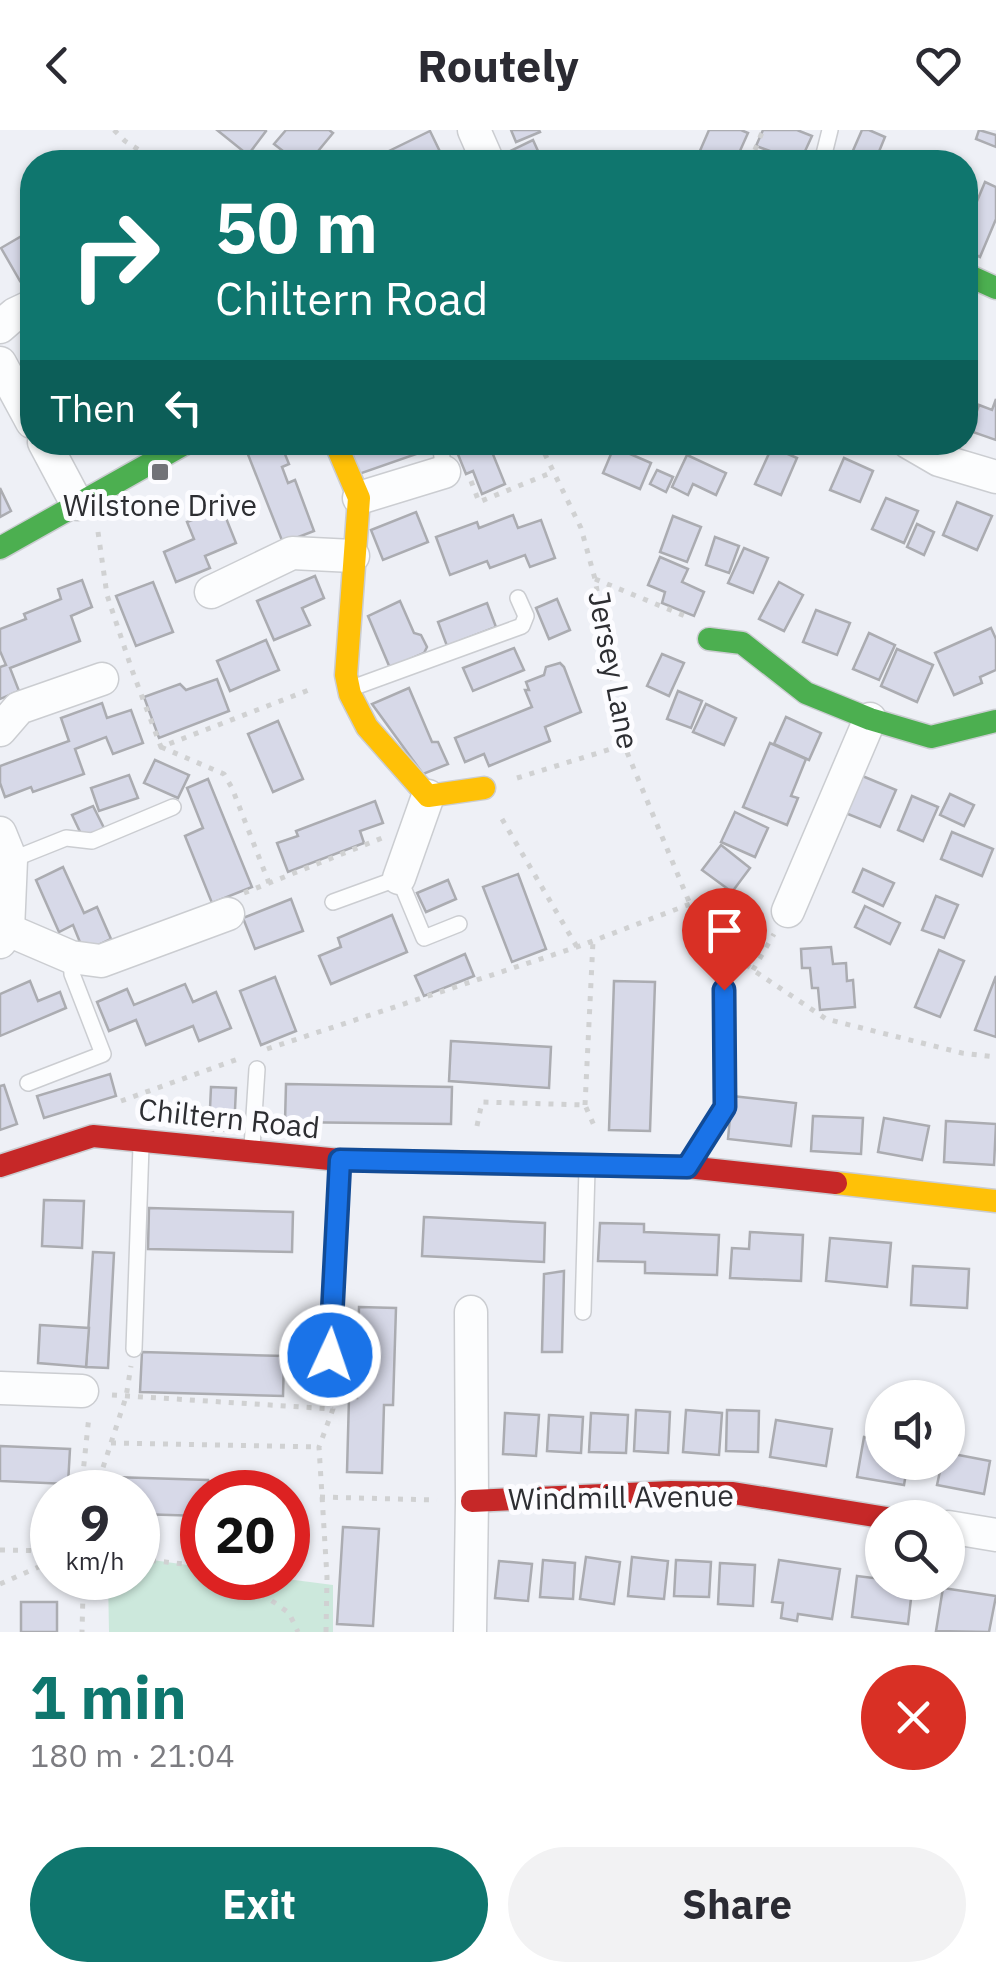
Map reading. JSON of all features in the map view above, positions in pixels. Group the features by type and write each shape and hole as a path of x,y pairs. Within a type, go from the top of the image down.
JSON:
{"street":[{"path":"0,328 20,312"},
{"path":"0,363 20,400"},
{"path":"51,455 77,504"},
{"path":"0,548 165,455"},
{"path":"342,455 359,498 347,682 359,716 375,741 428,796"},
{"path":"930,455 996,478"},
{"path":"359,498 442,457"},
{"path":"211,592 292,553 354,556"},
{"path":"710,639 742,643 806,693 870,719 932,737 996,721"},
{"path":"0,730 20,708 102,679"},
{"path":"788,911 870,719"},
{"path":"428,796 484,788"},
{"path":"399,878 428,796"},
{"path":"6,846 4,936 101,961 228,914"},
{"name":"Chiltern Road","path":"0,1166 93,1136 340,1160 687,1167 996,1201"},
{"name":"Windmill Avenue","path":"470,1632 471,1312"},
{"path":"0,1388 82,1391"},
{"name":"Windmill Avenue","path":"472,1501 733,1493 865,1514"},
{"path":"965,1529 996,1534"}],"lane":[{"path":"347,682 522,626 526,616 518,598"},
{"path":"6,846 66,838 92,841 173,807"},
{"path":"333,902 399,878 424,938 460,924"},
{"path":"28,1083 103,1054 72,974 71,956"},
{"path":"687,1167 725,1107 724,990"},
{"path":"252,1151 257,1069"},
{"path":"134,1349 141,1142"},
{"path":"330,1355 340,1160"},
{"path":"583,1312 587,1165"}],"path":[{"path":"114,130 140,150"},
{"name":"Jersey Lane","path":"545,455 580,528 595,579 624,745 690,904 720,943 826,1019 962,1053 996,1057"},
{"path":"442,457 470,479 479,502 553,472"},
{"path":"97,530 107,595 161,747 224,774 269,883"},
{"path":"595,579 700,622 710,639"},
{"path":"161,747 347,682"},
{"path":"577,947 484,788 624,745"},
{"path":"228,914 244,905 240,895 381,837 411,844"},
{"path":"106,1107 252,1054 577,947 690,904"},
{"path":"753,970 788,911"},
{"path":"593,941 585,1105 612,1165"},
{"path":"469,1163 482,1102 585,1105"},
{"path":"102,1470 126,1397 134,1349"},
{"path":"326,1632 327,1577 318,1448 332,1409 330,1355"},
{"path":"82,1391 332,1409"},
{"path":"82,1391 90,1409 83,1470"},
{"path":"111,1443 318,1448"},
{"path":"320,1497 472,1501"},
{"path":"0,1550 30,1551"},
{"path":"0,1584 30,1571"},
{"path":"82,1632 83,1600"},
{"path":"271,1600 289,1613 298,1632"}],"green space":[{"path":"160,1561 180,1564 180,1600 310,1600 310,1582 333,1585 333,1632 109,1632 108,1600 160,1600"}],"building":[{"path":"217,130 266,131 252,150 242,150"},
{"path":"286,130 333,133 319,150 282,150 274,144"},
{"path":"511,130 539,130 540,132 516,142"},
{"path":"709,130 748,133 740,150 700,150"},
{"path":"763,130 797,130 812,136 806,150 767,150 756,146"},
{"path":"862,130 885,137 880,150 853,150"},
{"path":"979,130 996,135 996,147 976,139"},
{"path":"430,131 439,150 391,150"},
{"path":"533,140 538,150 512,150"},
{"path":"985,182 996,187 996,219 980,257 978,256 978,199"},
{"path":"20,237 20,281 1,248"},
{"path":"996,399 996,440 978,434 979,405 992,410"},
{"path":"248,455 285,455 289,464 282,467 288,483 295,480 314,531 283,543"},
{"path":"352,455 413,455 359,474"},
{"path":"458,455 493,455 505,484 482,494 473,471 466,474"},
{"path":"611,455 632,455 651,463 640,489 603,473"},
{"path":"687,455 726,473 716,495 693,484 688,495 672,487"},
{"path":"768,455 797,458 781,495 755,484"},
{"path":"844,458 873,471 860,502 830,490"},
{"path":"657,470 673,477 666,492 650,484"},
{"path":"0,488 11,511 0,517"},
{"path":"886,498 918,511 904,543 872,529"},
{"path":"957,502 992,516 977,550 943,535"},
{"path":"222,508 236,543 205,556 210,568 176,582 164,552 194,539 187,522"},
{"path":"416,512 428,542 383,560 371,530"},
{"path":"513,515 518,528 541,520 555,558 530,567 525,555 490,568 487,561 450,575 436,537 477,522 479,528"},
{"path":"673,516 701,527 687,562 660,552"},
{"path":"917,524 934,532 924,555 907,547"},
{"path":"715,537 739,546 729,573 706,565"},
{"path":"744,548 768,558 753,593 728,583"},
{"path":"660,557 688,569 682,582 704,592 694,616 662,603 665,592 648,585"},
{"path":"315,576 324,598 302,608 310,625 274,640 257,601"},
{"path":"82,580 92,607 71,616 80,641 10,668 19,691 0,699 0,667 6,665 0,651 0,629 61,599 58,589"},
{"path":"153,582 173,632 136,646 116,596"},
{"path":"779,582 803,595 784,631 759,619"},
{"path":"557,599 570,630 549,639 536,608"},
{"path":"400,601 414,633 421,635 427,647 424,653 390,668 368,616"},
{"path":"487,603 496,627 447,646 438,622"},
{"path":"816,610 850,623 837,655 803,642"},
{"path":"991,628 996,639 996,670 980,677 982,683 954,695 935,653"},
{"path":"869,633 895,645 879,680 853,669"},
{"path":"266,640 279,670 230,691 217,661"},
{"path":"514,648 524,670 473,691 463,668"},
{"path":"897,649 933,665 917,702 881,686"},
{"path":"662,654 684,663 669,696 647,686"},
{"path":"560,663 581,712 545,727 550,741 489,766 484,754 465,762 455,738 532,707 526,682 544,675 546,667"},
{"path":"217,679 229,711 159,738 144,697 180,684 186,690"},
{"path":"409,688 432,742 438,742 448,764 423,774 372,704"},
{"path":"678,691 702,701 691,728 667,719"},
{"path":"102,703 107,718 131,710 143,743 113,754 106,737 75,749 84,774 33,792 31,787 5,797 0,766 69,741 61,718"},
{"path":"706,704 736,718 724,745 693,732"},
{"path":"786,717 821,733 809,760 774,744"},
{"path":"278,721 303,779 273,792 248,734"},
{"path":"770,743 806,759 791,796 798,798 787,825 743,807"},
{"path":"155,760 189,775 178,798 144,783"},
{"path":"129,775 138,798 99,811 91,788"},
{"path":"860,775 896,790 880,827 843,812"},
{"path":"208,779 252,887 212,903 185,836 203,828 187,788"},
{"path":"950,794 974,805 964,826 940,815"},
{"path":"912,796 938,807 923,841 898,830"},
{"path":"375,801 383,823 360,831 364,843 288,872 277,843 298,836 296,831"},
{"path":"93,806 104,828 83,838 72,815"},
{"path":"735,812 768,828 755,857 721,842"},
{"path":"952,832 993,849 982,876 941,859"},
{"path":"721,845 750,868 732,892 702,870"},
{"path":"63,867 84,913 97,907 111,939 84,952 73,925 59,932 36,880"},
{"path":"863,869 894,883 883,906 853,892"},
{"path":"518,874 546,949 512,962 483,887"},
{"path":"448,880 456,899 426,912 417,893"},
{"path":"936,896 958,905 944,938 922,930"},
{"path":"291,899 303,931 255,949 243,918"},
{"path":"865,906 900,923 890,944 855,927"},
{"path":"392,915 407,952 331,984 319,956 341,947 338,938"},
{"path":"831,947 833,964 846,963 847,981 853,980 855,1007 820,1010 818,988 812,988 810,968 802,968 801,949"},
{"path":"939,950 964,961 940,1017 915,1007"},
{"path":"465,954 474,976 424,996 415,976"},
{"path":"996,976 996,1037 975,1030"},
{"path":"275,977 296,1031 261,1045 240,991"},
{"path":"30,981 38,1001 60,992 66,1008 0,1036 0,994"},
{"path":"614,981 655,982 650,1131 609,1130"},
{"path":"185,984 193,1002 216,992 231,1028 199,1041 193,1026 146,1045 136,1020 109,1031 97,1002 127,989 134,1005"},
{"path":"451,1041 551,1047 549,1088 449,1081"},
{"path":"110,1074 116,1096 44,1118 37,1096"},
{"path":"286,1084 452,1087 451,1124 285,1122"},
{"path":"4,1085 17,1124 0,1130 0,1086"},
{"path":"211,1087 236,1088 234,1131 209,1130"},
{"path":"732,1096 796,1103 791,1146 728,1139"},
{"path":"813,1116 863,1118 861,1154 811,1151"},
{"path":"884,1118 929,1126 922,1160 878,1152"},
{"path":"946,1121 996,1124 994,1165 944,1162"},
{"path":"44,1200 84,1201 82,1248 42,1246"},
{"path":"149,1208 293,1212 292,1252 148,1249"},
{"path":"424,1217 545,1223 544,1262 422,1256"},
{"path":"600,1223 644,1224 644,1232 719,1235 717,1275 645,1273 645,1262 598,1261"},
{"path":"750,1232 803,1235 801,1281 730,1278 732,1248 749,1249"},
{"path":"830,1238 891,1243 887,1287 826,1281"},
{"path":"93,1252 114,1253 108,1368 86,1367"},
{"path":"913,1266 969,1269 967,1308 911,1305"},
{"path":"564,1271 562,1352 542,1352 544,1274"},
{"path":"359,1307 396,1308 393,1405 384,1405 382,1473 347,1472 349,1398 357,1398"},
{"path":"40,1325 89,1328 86,1367 38,1363"},
{"path":"142,1352 284,1356 283,1396 140,1392"},
{"path":"636,1410 670,1412 668,1453 634,1451"},
{"path":"686,1410 722,1413 719,1455 683,1452"},
{"path":"727,1410 759,1411 758,1452 726,1451"},
{"path":"505,1413 539,1415 536,1456 503,1454"},
{"path":"591,1413 628,1415 626,1453 589,1452"},
{"path":"549,1415 583,1417 581,1453 547,1451"},
{"path":"776,1420 832,1429 826,1466 770,1457"},
{"path":"864,1437 865,1437 865,1478 857,1477"},
{"path":"0,1446 70,1449 69,1470 30,1470 30,1482 0,1481"},
{"path":"965,1456 990,1461 984,1494 937,1485 938,1480 965,1480"},
{"path":"160,1478 180,1479 180,1515 160,1515"},
{"path":"875,1480 905,1480 904,1485"},
{"path":"343,1527 379,1529 373,1626 337,1624"},
{"path":"586,1557 620,1562 614,1604 580,1599"},
{"path":"632,1557 668,1561 664,1599 628,1596"},
{"path":"543,1560 575,1563 573,1599 540,1597"},
{"path":"676,1560 711,1562 709,1597 674,1596"},
{"path":"779,1560 840,1569 832,1619 798,1614 797,1621 781,1618 783,1603 772,1602"},
{"path":"499,1561 532,1564 528,1601 495,1598"},
{"path":"720,1563 755,1565 753,1606 718,1604"},
{"path":"857,1576 865,1577 865,1600 911,1600 908,1624 852,1617"},
{"path":"965,1591 996,1596 989,1632 936,1631 941,1600 965,1600"},
{"path":"21,1602 57,1602 57,1632 21,1632"}],"traffic: fast":[{"path":"978,280 996,288"},
{"path":"0,548 165,455"},
{"path":"709,639 742,643 806,693 870,719 931,737 996,721"}],"traffic: slow":[{"path":"341,455 359,498 346,675 350,694 367,727 428,796 484,788"},
{"path":"836,1183 996,1201"}],"traffic: jam":[{"path":"0,1166 93,1136 340,1160 687,1167 836,1183"},
{"path":"472,1501 733,1493 865,1514"}],"place":[{"name":"Wilstone Drive","path":"160,472"}],"route":[{"path":"330,1355 340,1160 687,1167 725,1107 724,990"}]}
